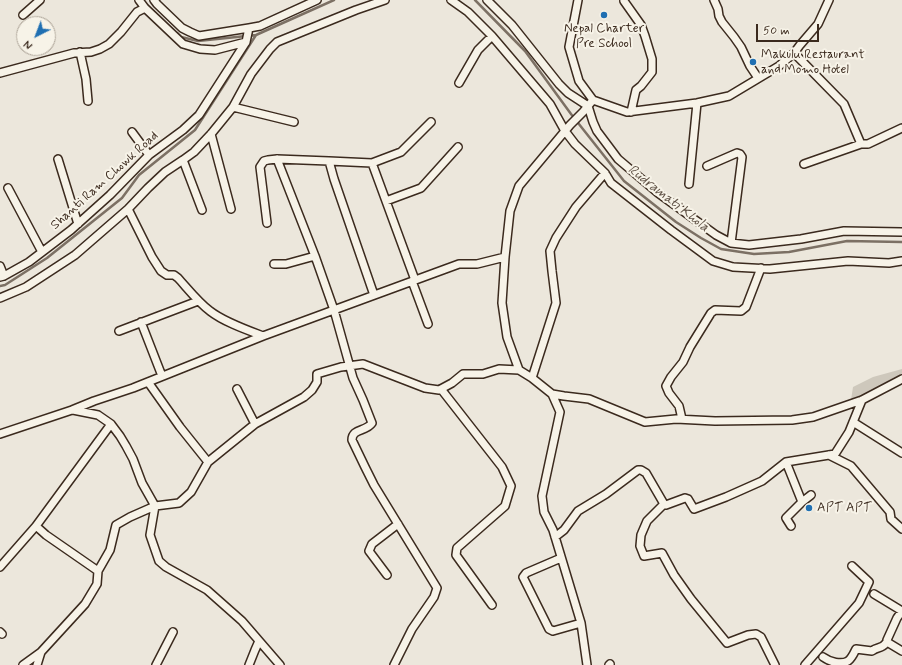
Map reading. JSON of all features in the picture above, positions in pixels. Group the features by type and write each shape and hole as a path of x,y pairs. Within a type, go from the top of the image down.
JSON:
{"street":[{"path":"24,15 40,0"},
{"path":"139,0 145,8 183,44 200,49 215,50 246,42"},
{"path":"154,0 156,4 182,28 199,36 260,26 317,0"},
{"path":"0,298 26,287 75,255 128,209 165,172 194,152 233,107 251,74 277,42 385,0"},
{"path":"450,0 468,12 492,36 550,104 567,128 575,144 606,173 611,183 713,261 733,267 770,269 848,261 889,263 902,261"},
{"path":"487,0 512,25 558,84 586,109 597,131 618,159 658,193 716,235 731,243 749,245 801,239 844,231 902,232"},
{"path":"578,0 569,47 579,82 594,100 626,112 697,103 729,96 779,66 794,53 818,24 829,0"},
{"path":"625,0 641,25 652,59 652,72 636,90 630,112"},
{"path":"714,0 722,22 741,47 750,66 758,78"},
{"path":"0,72 74,53 91,52 100,49 109,44 122,32 137,12 145,8"},
{"name":"Shanti Ram Chowk Road","path":"2,276 29,262 78,224 110,195 149,155 183,130 199,115 246,42 250,28"},
{"path":"459,83 478,50 492,36"},
{"path":"80,52 86,79 88,101"},
{"path":"794,53 844,104 861,144"},
{"path":"519,370 507,337 502,303 504,257 510,211 519,186 567,128 594,100"},
{"path":"689,184 697,103"},
{"path":"233,107 294,122"},
{"path":"267,223 260,167 264,161 277,159 329,160 372,164 401,152 430,122"},
{"path":"804,164 861,144 868,144 902,128"},
{"path":"132,132 149,155"},
{"path":"211,134 231,209"},
{"path":"386,201 421,188 458,147"},
{"path":"707,166 737,153 742,157 731,243"},
{"path":"58,159 78,224"},
{"path":"277,159 315,256 334,310 353,378 372,422 369,427 355,432 352,435 352,440 374,485 437,588 434,597 412,629 394,665"},
{"path":"184,160 202,210"},
{"path":"329,160 334,179 374,295"},
{"path":"372,164 428,324"},
{"path":"532,378 556,303 550,251 556,238 576,207 606,173"},
{"path":"8,188 42,252"},
{"path":"128,209 152,257 161,271 167,275 174,275 178,278 210,312 244,329 263,336"},
{"path":"274,264 286,264 315,256"},
{"path":"0,434 72,410 148,382 263,336 413,280 459,264 477,264 504,257"},
{"path":"0,266 2,276"},
{"path":"682,419 679,406 669,393 666,386 683,362 690,347 711,313 715,310 741,312 746,307 761,268"},
{"path":"119,331 198,301"},
{"path":"141,322 162,376"},
{"path":"23,665 41,652 85,604 97,584 98,571 110,550 116,525 155,506 179,503 191,492 208,462 255,424 312,390 317,382 317,374 341,367 363,364 425,388 439,390 464,374 483,374 500,369 519,370 552,394 560,412 542,496 544,512 553,530 581,623 587,665"},
{"path":"552,394 589,399 644,422 676,419 715,421 792,420 812,417 862,400 902,379"},
{"path":"148,382 180,427 208,462"},
{"path":"237,389 255,424"},
{"path":"441,389 502,467 510,486 505,506 457,548 456,555 466,571 492,605"},
{"path":"775,665 761,637 756,634 748,635 727,643 682,587 662,553 644,556 640,546 641,535 647,521 664,504 666,505 686,498 694,509 762,481 786,462 835,454 849,432 862,400"},
{"path":"72,410 98,415 111,424 126,446 133,459 142,483 155,506 150,535 159,561 166,567 207,590 242,621 280,665"},
{"path":"853,422 902,453"},
{"path":"1,562 36,526 111,424"},
{"path":"829,455 851,466 890,512 891,519 902,529"},
{"path":"786,462 802,502"},
{"path":"554,537 564,530 578,511 606,494 638,470 646,473 664,504"},
{"path":"791,526 786,518 802,502 812,495"},
{"path":"387,575 369,551 372,544 398,524"},
{"path":"36,526 46,535 98,571"},
{"path":"561,558 526,573 523,577 549,629 553,631 581,623"},
{"path":"805,665 859,603 869,582 852,566"},
{"path":"823,657 831,663 843,663 848,661 856,649 872,651 883,647 887,642 897,618 902,611 874,594"},
{"path":"156,665 173,632"},
{"path":"249,665 259,641"},
{"path":"887,642 902,650"},
{"path":"37,665 41,652"}],"shaded area":[{"path":"902,369 902,377 851,400 853,387 873,377"}],"waterway":[{"name":"Rudramati Khola","path":"177,33 181,37 198,41 256,35 334,0"},
{"name":"Rudramati Khola","path":"475,0 525,51 571,114 624,181 676,222 701,238 721,249 754,254 789,252 847,241 902,242"},
{"path":"0,286 5,285 47,258 122,198 139,175 195,130 256,35"}],"place":[{"name":"Nepal Charter Pre School","path":"604,15"},
{"name":"Makulu Restaurant and Momo Hotel","path":"753,62"},
{"name":"APT APT","path":"809,508"}]}
